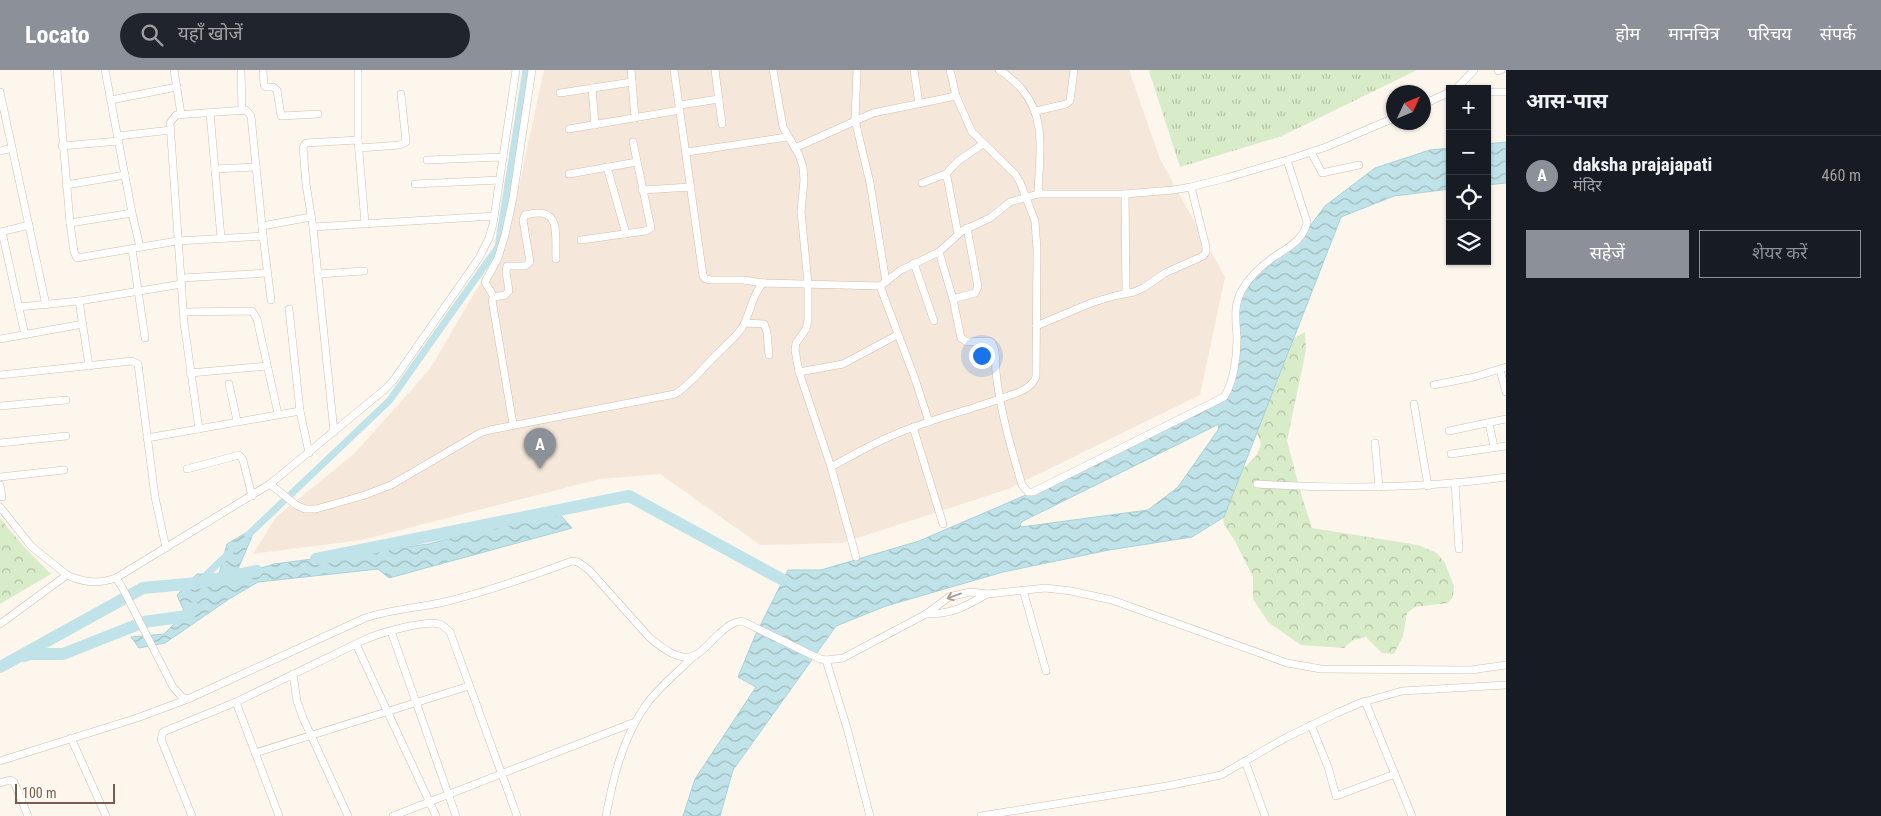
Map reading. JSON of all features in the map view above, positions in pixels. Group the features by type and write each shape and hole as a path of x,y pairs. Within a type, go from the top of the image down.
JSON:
{"street":[{"path":"57,70 70,224 74,252 77,258 177,241 263,236"},
{"path":"105,70 140,247"},
{"path":"174,70 182,114"},
{"path":"241,70 242,111"},
{"path":"263,70 264,85 277,90 280,116 318,114"},
{"path":"358,70 358,144 365,223"},
{"path":"0,507 10,517 31,546 68,575 84,582 96,583 116,578 252,496 273,486 393,381 479,258 489,238 494,216 516,70"},
{"path":"513,424 492,304 494,297 485,282 498,258 504,235 512,198 532,70"},
{"path":"631,70 635,118"},
{"path":"674,70 703,276 711,280 743,280 764,283 883,284 900,270 939,252 958,234 990,218 1010,202 1038,194 1125,194 1191,187 1311,152 1386,121"},
{"path":"715,70 722,124"},
{"path":"773,70 783,127 795,148 802,166 804,180 801,212 808,283 807,325 795,346 799,372 831,467 856,557"},
{"path":"857,70 855,120 870,183 883,284 898,335 915,379 928,422"},
{"path":"914,70 919,104"},
{"path":"831,467 913,427 1000,399 1029,387 1034,383 1036,377 1037,235 1035,221 1015,174 972,132 956,96 952,70"},
{"path":"999,70 1012,79 1028,96 1036,111 1040,132 1038,194"},
{"path":"1036,111 1066,104 1070,101 1074,70"},
{"path":"1461,85 1474,70"},
{"path":"560,93 632,82"},
{"path":"111,100 177,88"},
{"path":"592,88 595,125"},
{"path":"0,92 46,305"},
{"path":"1491,92 1506,92"},
{"path":"334,432 313,227 305,176 304,145 400,145 406,142 401,94"},
{"path":"1431,101 1446,94"},
{"path":"795,148 873,113 956,96"},
{"path":"570,130 719,99"},
{"path":"199,429 190,373 177,241 171,130 172,118 176,115 249,112 251,116 271,300"},
{"path":"210,113 221,238"},
{"path":"62,146 171,130"},
{"path":"687,152 787,136"},
{"path":"581,240 645,231 650,228 651,224 642,190 633,142"},
{"path":"922,183 945,175 958,162 983,144"},
{"path":"0,151 12,148"},
{"path":"1311,152 1322,173 1359,165"},
{"path":"427,160 503,157"},
{"path":"939,252 953,299 961,338 968,342 988,341 993,343 1006,432 1022,485 1028,492 1034,492 1224,397 1231,384 1237,339 1235,311 1243,287 1254,274 1306,230 1305,214 1287,160"},
{"path":"568,174 637,162"},
{"path":"215,170 256,167"},
{"path":"607,167 626,234"},
{"path":"66,185 126,175"},
{"path":"945,175 958,234"},
{"path":"415,184 500,180"},
{"path":"642,190 691,187"},
{"path":"1036,326 1091,303 1143,288 1165,273 1199,258 1206,252 1191,187"},
{"path":"1125,194 1126,293"},
{"path":"70,224 132,213"},
{"path":"494,297 505,295 509,291 507,266 525,266 530,262 523,220 525,215 546,213 551,217 554,226 556,259"},
{"path":"313,227 453,220 494,216"},
{"path":"262,226 311,217"},
{"path":"25,335 1,232 29,225"},
{"path":"953,299 975,293 978,287 967,228"},
{"path":"132,249 145,338"},
{"path":"914,263 934,320"},
{"path":"318,274 364,271"},
{"path":"19,307 79,301 182,281 267,273"},
{"path":"273,486 288,500 305,509 316,509 391,485 480,433 513,424 675,394 686,386 734,337 745,323 756,293 764,283"},
{"path":"79,301 89,366"},
{"path":"289,309 300,411 309,453"},
{"path":"184,312 252,311 258,319 278,414"},
{"path":"745,323 764,324 767,332 769,355"},
{"path":"0,339 82,324"},
{"path":"799,372 843,364 898,335"},
{"path":"0,376 132,361 138,364 158,514 166,548"},
{"path":"190,373 267,366"},
{"path":"1434,385 1503,369 1506,392"},
{"path":"229,384 237,421"},
{"path":"0,406 66,400"},
{"path":"1414,404 1428,486"},
{"path":"147,438 300,411"},
{"path":"1448,431 1506,419"},
{"path":"1489,423 1494,447"},
{"path":"913,427 943,524"},
{"path":"0,443 66,436"},
{"path":"1375,443 1379,487"},
{"path":"1451,454 1506,446"},
{"path":"187,469 239,455 243,460 252,496"},
{"path":"0,478 64,470"},
{"path":"1257,484 1310,487 1428,486 1506,477"},
{"path":"1455,483 1459,549"},
{"path":"0,485 2,497"},
{"path":"0,761 137,718 188,699 365,618 390,610 454,599 572,561 578,562 589,570 650,638 661,647 685,657 696,654"},
{"path":"0,624 68,575"},
{"path":"116,578 159,661 178,693 188,699"},
{"path":"606,816 619,762 635,722 654,696 696,654 735,622 742,621 756,626 823,660 843,658 926,614 949,597 960,593 988,594 1045,588 1112,600 1287,663 1321,669 1471,670 1506,665"},
{"path":"1023,590 1046,671"},
{"path":"926,614 941,614 955,611 988,594"},
{"path":"192,816 161,739 160,735 163,732 236,702 356,644 391,630 429,624 440,624 450,632 516,816"},
{"path":"391,630 456,816"},
{"path":"356,644 436,816"},
{"path":"823,660 847,728 870,816"},
{"path":"293,674 299,708 348,816"},
{"path":"981,816 1220,775 1311,725 1365,701 1402,691 1506,685"},
{"path":"255,753 469,686"},
{"path":"1365,701 1412,816"},
{"path":"236,702 279,816"},
{"path":"393,816 501,776 635,722"},
{"path":"1311,725 1328,767 1336,796 1395,774"},
{"path":"71,738 106,816"},
{"path":"1245,761 1258,800 1266,816"},
{"path":"0,783 10,780 14,782 28,816"}],"shaded area":[{"path":"544,70 1129,70 1160,159 1225,277 1200,395 1008,489 842,543 760,545 660,474 600,479 361,540 253,554 276,517 354,454 430,369 508,236"}],"green space":[{"path":"1417,70 1282,136 1180,167 1149,71"},
{"path":"1305,332 1306,350 1287,441 1312,528 1418,545 1437,553 1445,563 1454,586 1453,597 1448,603 1415,607 1407,613 1403,636 1394,654 1382,653 1366,637 1353,640 1344,648 1301,645 1268,622 1253,599 1253,577 1235,541 1224,525 1222,504 1235,477 1256,456 1261,444 1253,422 1287,342"},
{"path":"0,518 24,547 51,574 0,604"}],"water":[{"path":"1506,142 1506,183 1491,185 1491,144"},
{"path":"1446,148 1446,190 1394,196 1341,217 1224,517 1192,537 1109,550 1003,572 886,606 836,626 733,770 720,816 683,816 695,779 756,687 738,677 755,636 788,570 821,570 919,541 1026,495 1225,399 1236,347 1235,304 1253,281 1304,234 1325,206 1375,168 1430,150","holes":["1219,424 1218,430 1178,487 1148,510 1021,527 1020,524"]},
{"path":"556,510 572,528 389,578 378,569 258,582 229,599 165,643 139,648 131,637 164,634 185,613 177,595 197,574 219,574 227,544 256,527 235,576 274,564 429,544"}],"waterway":[{"path":"248,535 390,400 498,247 526,70"},
{"path":"316,559 629,496 783,580"},
{"path":"201,580 230,552"},
{"path":"0,667 143,588 197,583 257,571"},
{"path":"24,656 30,654 63,654 144,622 187,616 194,608"}],"place":[{"name":"daksha prajajapati","path":"540,469"}]}
